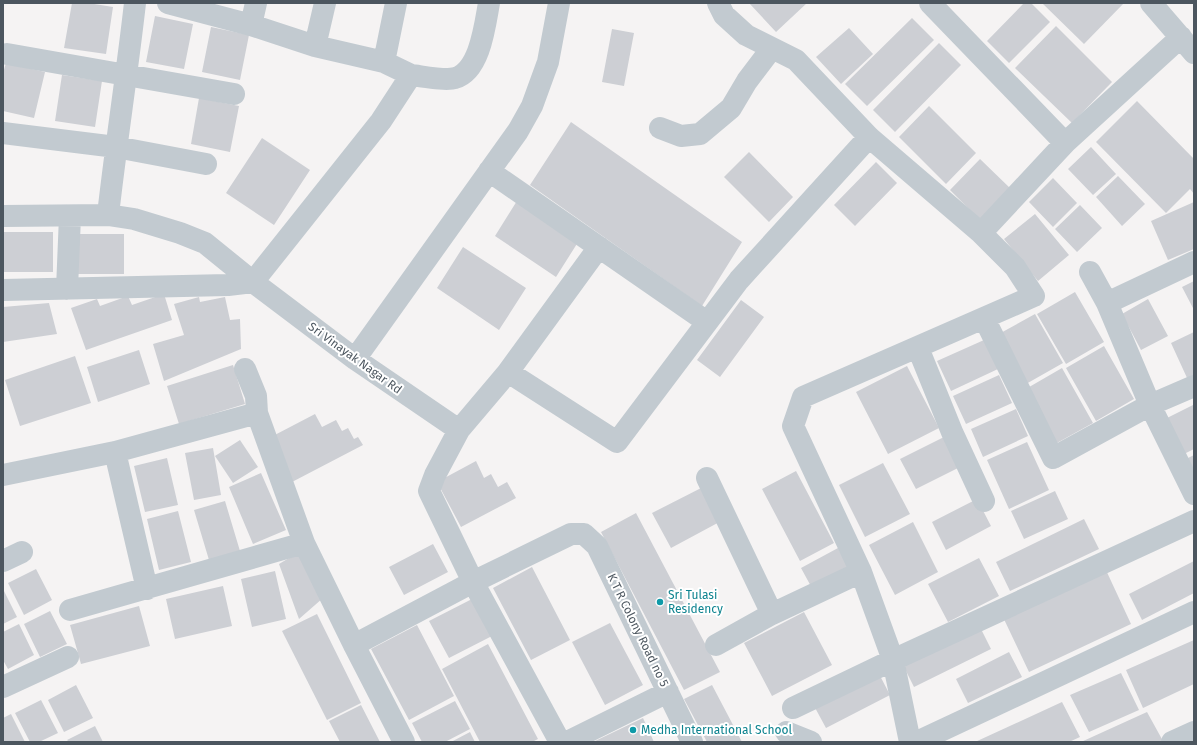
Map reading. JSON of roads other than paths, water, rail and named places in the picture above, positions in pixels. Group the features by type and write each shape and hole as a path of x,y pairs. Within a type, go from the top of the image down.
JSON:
{"street":[{"path":"108,215 135,3"},
{"path":"251,25 256,3"},
{"path":"316,46 325,3"},
{"path":"384,62 396,3"},
{"path":"178,4 316,46 384,62 411,75 453,79 464,74 472,66 482,38 489,3"},
{"path":"355,359 518,131 532,106 548,62 559,3"},
{"path":"718,3 724,15 746,35 796,60 869,137 980,233 1015,267 1034,296 803,398 792,426 861,572 893,660 910,742"},
{"path":"930,3 1065,143"},
{"path":"980,233 1065,143 1188,45 1151,3"},
{"path":"660,128 681,136 700,134 732,108 747,80 772,48"},
{"path":"6,54 234,94"},
{"path":"3,290 228,285 253,282 381,121 411,75"},
{"path":"3,132 116,147 206,164"},
{"path":"508,372 617,442 739,280 869,137"},
{"path":"489,171 708,322"},
{"name":"Sri Vinayak Nagar Rd","path":"3,216 108,215 134,219 180,233 205,243 253,282 355,359 460,430"},
{"path":"66,289 70,216"},
{"path":"560,742 473,582 429,491 435,475 460,430 508,372 599,247"},
{"path":"1107,303 1194,262"},
{"path":"1090,272 1107,303 1150,405 1194,494"},
{"path":"984,318 1053,458 1150,405 1194,386"},
{"path":"918,348 952,432 984,501"},
{"path":"245,369 256,396 257,413 304,543 404,742"},
{"path":"3,475 115,452 257,413"},
{"path":"115,452 146,589"},
{"path":"707,478 772,614"},
{"path":"793,708 893,660 1194,521"},
{"name":"K T R Colony Road no 5","path":"473,582 571,534 584,534 597,546 692,742"},
{"path":"70,610 304,543"},
{"path":"716,645 772,614 861,572"},
{"path":"354,645 473,582"},
{"path":"917,742 1194,612"},
{"path":"3,687 68,657"},
{"path":"567,742 668,692"},
{"path":"786,732 811,742"},
{"path":"1172,742 1194,732"}],"place":[{"name":"Sri Tulasi Residency","path":"660,602"},
{"name":"Medha International School","path":"633,730"}]}
